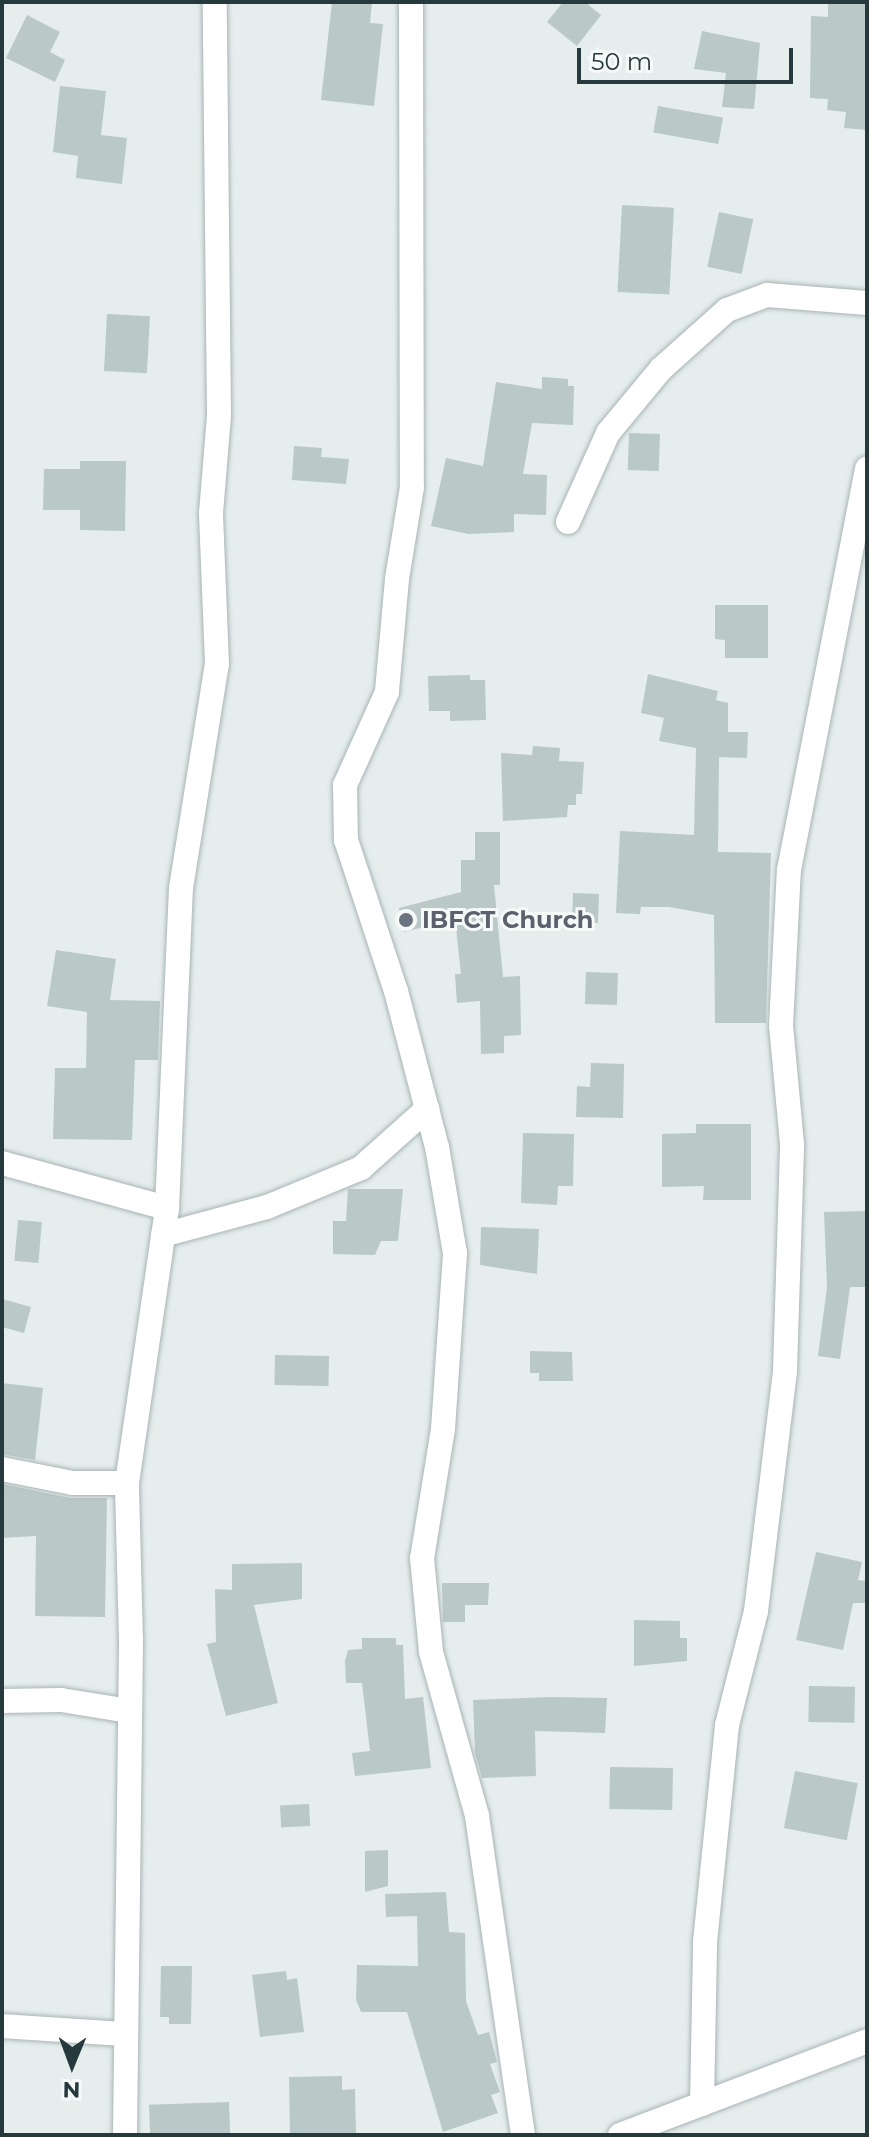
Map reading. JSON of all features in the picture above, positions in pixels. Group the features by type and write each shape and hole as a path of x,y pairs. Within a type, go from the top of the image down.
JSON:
{"street":[{"path":"125,2135 123,2034 130,1711 127,1483 167,1208 181,888 217,664 211,513 219,415 215,2"},
{"path":"411,2 412,487 397,579 387,692 345,785 346,840 427,1109 455,1253 443,1429 422,1558 431,1652 477,1816 523,2135"},
{"path":"568,522 608,433 661,369 727,310 767,295 867,303"},
{"path":"702,2104 705,1942 727,1725 756,1611 785,1371 792,1144 781,1026 789,870 867,468"},
{"path":"163,1235 267,1207 361,1168 427,1109"},
{"path":"2,1163 167,1208"},
{"path":"2,1469 73,1483 127,1483"},
{"path":"2,1701 61,1700 130,1711"},
{"path":"2,2026 123,2034"},
{"path":"620,2135 867,2041"}],"building":[{"path":"332,2 372,2 370,23 383,24 374,106 321,100"},
{"path":"563,2 585,2 601,15 577,46 547,22"},
{"path":"828,2 867,2 867,130 844,128 846,112 827,110 828,99 810,98 811,16 828,17"},
{"path":"27,15 60,32 50,52 65,60 55,82 6,58"},
{"path":"702,31 760,43 754,109 722,107 726,73 694,69"},
{"path":"60,86 106,91 101,135 127,138 122,184 76,178 78,156 53,152"},
{"path":"658,106 723,117 718,144 653,133"},
{"path":"622,205 674,208 669,295 617,292"},
{"path":"719,212 753,219 742,274 707,267"},
{"path":"107,314 150,316 147,373 104,371"},
{"path":"542,377 568,379 568,386 574,386 573,425 532,423 523,474 547,475 546,515 514,514 514,532 468,534 431,526 446,458 483,466 496,382 542,389"},
{"path":"629,433 660,434 659,471 628,470"},
{"path":"294,446 322,448 321,457 349,459 346,484 292,480"},
{"path":"80,461 126,461 125,531 80,530 80,510 43,510 44,469 80,469"},
{"path":"715,605 768,605 768,658 725,658 725,640 715,639"},
{"path":"648,674 718,691 716,700 728,703 728,732 748,732 747,758 719,757 718,852 771,853 766,1023 715,1023 714,915 669,907 641,907 640,914 616,913 620,831 694,835 696,748 659,741 664,718 641,713"},
{"path":"470,675 470,680 485,680 486,720 450,721 450,711 429,711 428,676"},
{"path":"533,746 560,748 559,761 584,762 582,794 576,794 576,805 568,805 567,817 503,821 501,753 532,755"},
{"path":"475,832 500,832 500,885 494,885 503,977 520,976 521,1035 504,1036 504,1053 481,1054 480,1001 457,1003 455,974 461,974 455,919 404,932 399,908 461,892 461,860 475,860"},
{"path":"573,893 599,894 598,923 572,922"},
{"path":"56,950 116,959 110,1000 160,1001 158,1060 135,1060 132,1140 53,1139 55,1068 86,1068 87,1012 47,1006"},
{"path":"586,972 618,973 617,1005 585,1004"},
{"path":"591,1063 624,1064 623,1118 576,1117 577,1086 590,1087"},
{"path":"696,1124 751,1124 751,1200 703,1200 704,1186 662,1187 662,1134 696,1133"},
{"path":"523,1133 574,1134 573,1186 558,1186 557,1205 521,1203"},
{"path":"348,1189 403,1189 398,1241 381,1241 375,1255 333,1254 333,1221 346,1221"},
{"path":"867,1211 867,1287 850,1287 840,1359 818,1356 827,1287 824,1212"},
{"path":"18,1220 42,1222 38,1263 14,1261"},
{"path":"481,1227 539,1229 537,1274 480,1265"},
{"path":"2,1299 31,1307 24,1333 2,1327"},
{"path":"530,1351 572,1352 573,1381 539,1381 539,1373 530,1373"},
{"path":"275,1355 329,1356 328,1386 274,1385"},
{"path":"2,1383 43,1388 35,1460 2,1454"},
{"path":"2,1484 70,1498 107,1498 105,1617 35,1616 36,1536 2,1538"},
{"path":"816,1552 862,1562 858,1580 867,1581 867,1603 853,1603 843,1650 796,1640"},
{"path":"302,1563 302,1599 254,1605 278,1703 226,1716 207,1644 216,1642 215,1589 232,1590 232,1564"},
{"path":"442,1583 489,1583 488,1605 465,1605 465,1622 443,1622"},
{"path":"634,1620 680,1621 680,1638 687,1638 687,1661 634,1666"},
{"path":"362,1638 396,1638 396,1645 403,1645 405,1699 423,1697 431,1768 355,1776 352,1753 370,1751 362,1683 346,1683 345,1661 348,1650 362,1649"},
{"path":"809,1686 855,1687 854,1723 808,1722"},
{"path":"607,1698 605,1733 535,1731 536,1776 482,1778 475,1753 473,1700"},
{"path":"610,1767 673,1768 672,1810 609,1809"},
{"path":"795,1771 858,1783 847,1840 784,1828"},
{"path":"309,1804 310,1826 281,1827 280,1806"},
{"path":"388,1850 388,1886 365,1892 365,1851"},
{"path":"446,1892 449,1932 465,1933 466,2001 478,2035 489,2032 497,2062 490,2064 500,2092 491,2095 498,2113 443,2132 407,2012 361,2012 356,2000 357,1965 418,1966 417,1916 386,1917 385,1894"},
{"path":"161,1966 192,1966 191,2024 169,2024 169,2017 160,2017"},
{"path":"286,1971 287,1980 297,1978 304,2032 260,2037 252,1975"},
{"path":"342,2076 342,2090 355,2089 356,2135 290,2135 289,2077"},
{"path":"229,2102 230,2135 150,2135 149,2105"}],"place":[{"name":"IBFCT Church","path":"406,920"}]}
